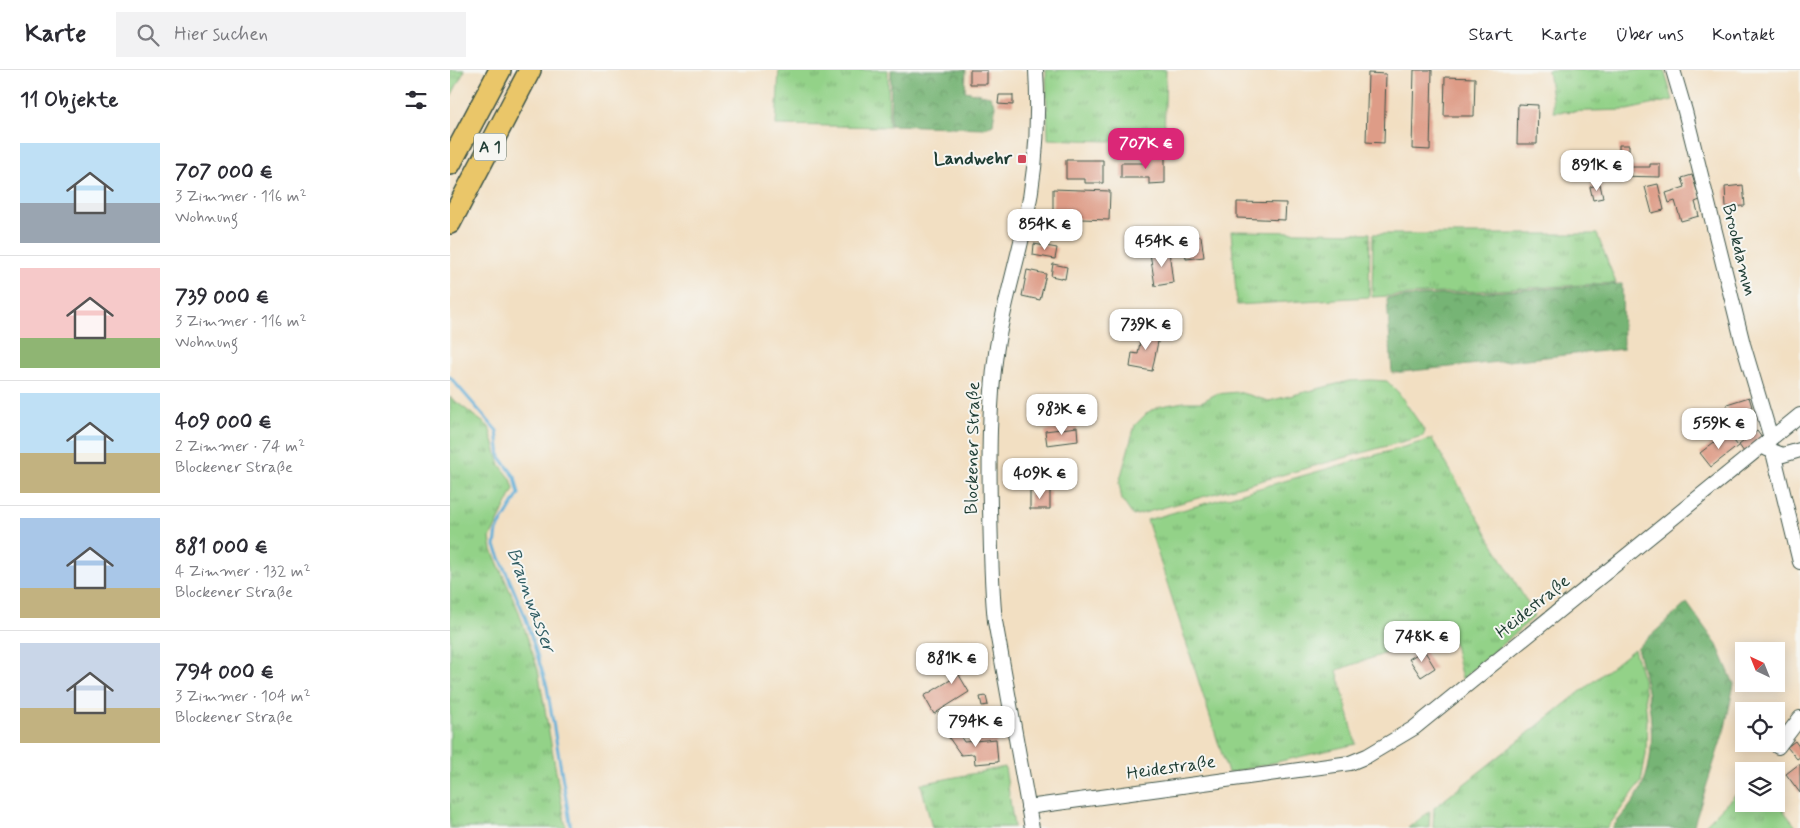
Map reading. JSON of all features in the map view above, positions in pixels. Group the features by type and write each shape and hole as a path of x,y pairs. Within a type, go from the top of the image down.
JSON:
{"highway":[{"name":"A 1","path":"450,164 500,70"},
{"name":"A 1","path":"450,223 530,70"}],"street":[{"name":"Blockener Straße","path":"1032,828 1003,672 992,592 990,430 996,352 1026,223 1034,165 1036,70"},
{"name":"Brookdamm","path":"1673,70 1685,110 1800,562"},
{"name":"Heidestraße","path":"1028,807 1350,763 1367,756 1414,728 1769,445 1800,415"},
{"path":"1769,445 1783,456 1800,450"},
{"path":"1785,737 1800,718"}],"green space":[{"path":"450,70 465,70 450,98"},
{"path":"779,70 888,70 889,127 776,125"},
{"path":"891,70 966,70 965,91 990,96 995,105 993,124 984,128 890,125"},
{"path":"1046,70 1166,70 1164,143 1048,139"},
{"path":"1548,70 1664,70 1673,100 1627,110 1554,112"},
{"path":"1231,231 1370,233 1369,297 1237,305"},
{"path":"1373,234 1597,234 1616,283 1372,297"},
{"path":"1622,284 1623,349 1392,373 1387,298"},
{"path":"1349,381 1387,381 1398,392 1425,431 1423,436 1133,516 1122,500 1119,483 1135,425 1148,412 1161,406 1184,402 1201,402 1216,394 1238,392 1269,401"},
{"path":"450,397 489,427 500,465 511,479 514,489 490,538 492,550 519,612 538,670 566,828 450,828"},
{"path":"1432,439 1535,616 1462,679 1451,631 1337,670 1356,744 1228,773 1147,520"},
{"path":"1687,603 1717,645 1734,684 1725,728 1693,828 1612,828 1640,790 1648,769 1651,752 1648,698 1637,648"},
{"path":"1634,649 1643,679 1647,719 1646,754 1641,782 1607,828 1433,828 1434,808"},
{"path":"1005,767 1014,827 932,828 921,784"},
{"path":"1735,795 1735,812 1785,812 1797,828 1702,828"},
{"path":"1430,811 1429,828 1408,828"}],"building":[{"path":"970,70 987,70 987,84 970,84"},
{"path":"1414,70 1432,70 1430,150 1412,149"},
{"path":"1368,73 1386,74 1384,143 1366,142"},
{"path":"1445,77 1475,78 1474,116 1444,116"},
{"path":"999,95 1013,95 1013,105 998,104"},
{"path":"1518,104 1538,105 1537,144 1517,144"},
{"path":"1619,145 1629,145 1629,159 1619,159"},
{"path":"1148,157 1165,157 1165,183 1149,184 1149,178 1121,178 1121,163 1148,163"},
{"path":"1066,160 1103,160 1103,183 1085,183 1085,179 1066,179"},
{"path":"1650,164 1660,164 1660,177 1616,176 1616,167 1650,167"},
{"path":"1692,175 1700,200 1695,202 1699,216 1681,221 1675,201 1669,203 1666,193 1685,187 1682,178"},
{"path":"1600,184 1603,198 1593,200 1590,187"},
{"path":"1658,184 1664,210 1652,213 1645,187"},
{"path":"1743,185 1745,206 1726,207 1725,187"},
{"path":"1053,189 1110,191 1109,220 1053,218"},
{"path":"1237,202 1286,203 1285,220 1237,218"},
{"path":"1201,236 1204,257 1186,259 1184,239"},
{"path":"1034,244 1057,248 1055,259 1033,255"},
{"path":"1169,251 1173,283 1155,286 1150,253"},
{"path":"1053,264 1067,267 1065,279 1051,276"},
{"path":"1027,270 1046,274 1040,300 1022,296"},
{"path":"1142,329 1160,332 1152,371 1130,367 1132,353 1138,354"},
{"path":"1749,397 1752,407 1729,413 1727,404"},
{"path":"1077,427 1078,441 1047,445 1045,431"},
{"path":"1757,431 1762,438 1744,452 1739,445"},
{"path":"1727,432 1738,446 1711,467 1700,453"},
{"path":"1045,476 1061,476 1061,487 1045,487"},
{"path":"1030,491 1050,491 1050,509 1030,509"},
{"path":"972,650 979,662 959,675 969,692 934,714 924,696 957,676 950,664"},
{"path":"1424,650 1435,668 1421,677 1409,659"},
{"path":"986,696 988,705 982,706 980,697"},
{"path":"956,729 964,742 996,739 998,762 975,764 974,754 961,755 947,735"},
{"path":"1795,741 1800,748 1800,757 1797,759 1787,747"},
{"path":"1799,764 1800,766 1800,793 1786,774"}],"waterway":[{"name":"Braunwasser","path":"450,377 497,431 500,457 515,477 519,494 497,530 495,546 525,616 547,687 571,828"}],"place":[{"name":"Landwehr","path":"1022,159"}]}
